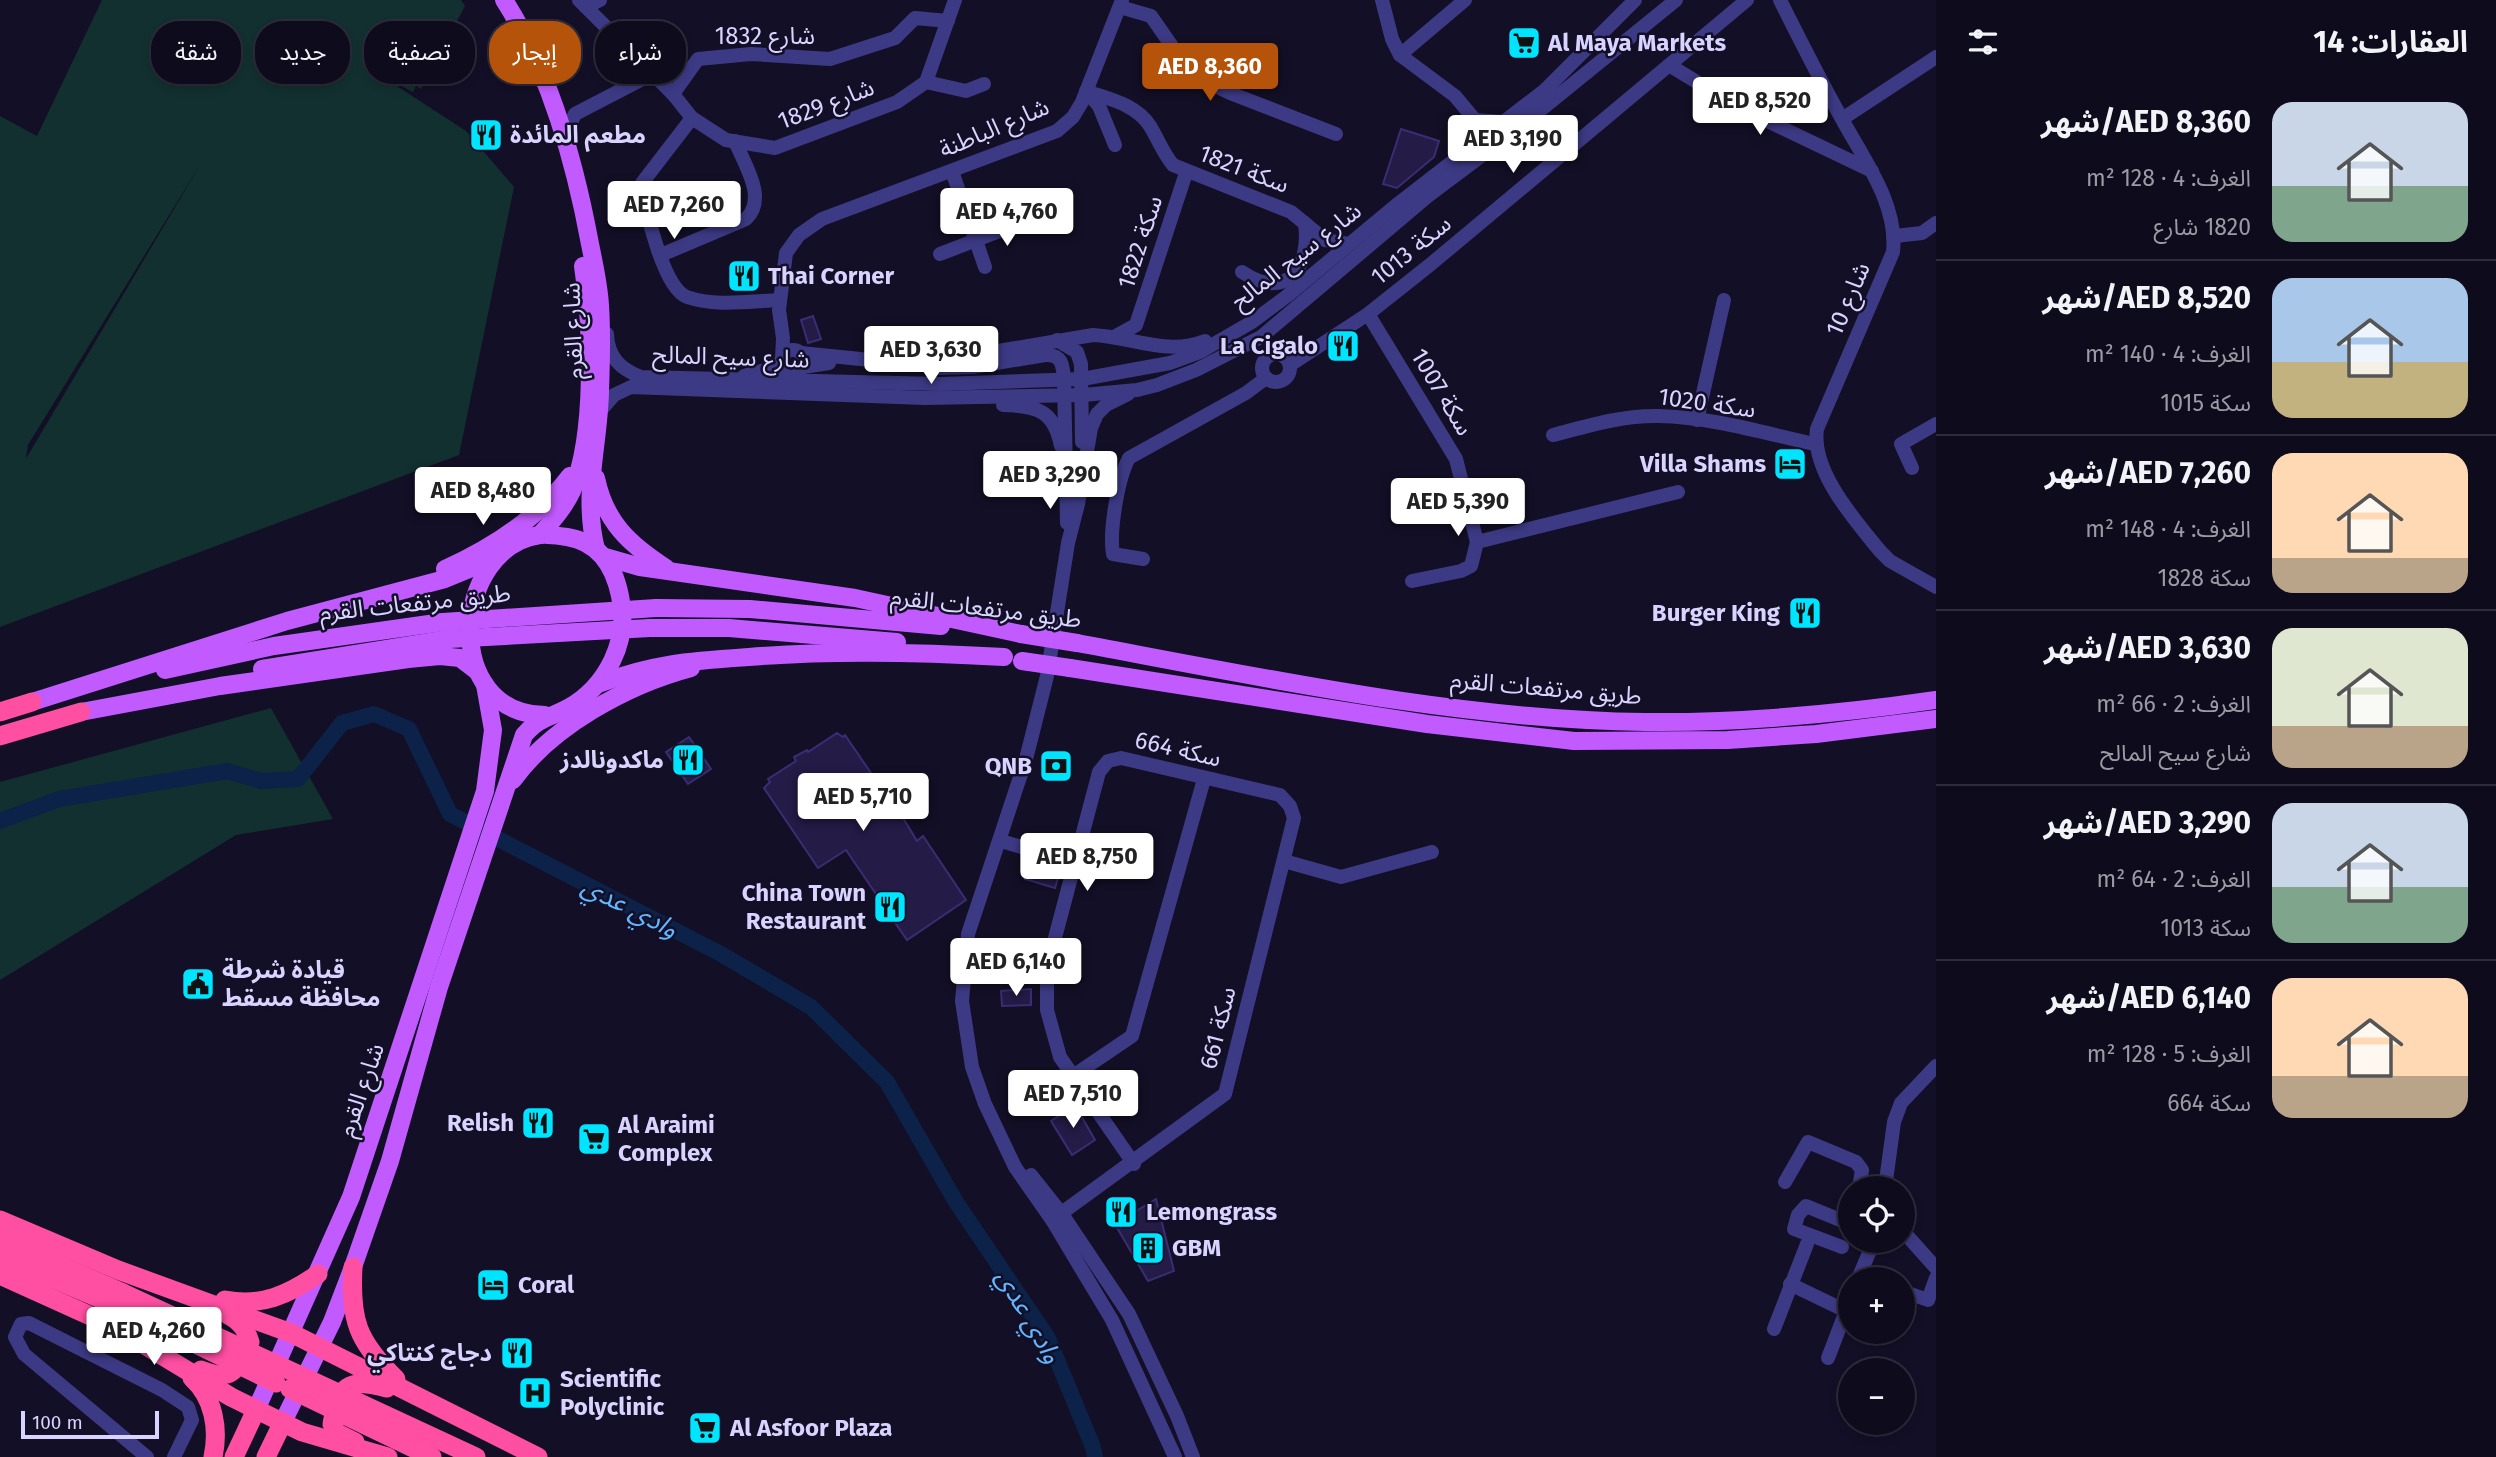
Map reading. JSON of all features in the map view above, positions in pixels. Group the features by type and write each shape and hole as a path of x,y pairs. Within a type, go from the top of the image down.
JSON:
{"highway":[{"path":"0,712 32,702"},
{"path":"0,736 81,712"},
{"path":"0,1220 118,1270 291,1333 538,1457"},
{"path":"0,1239 432,1457"},
{"path":"0,1256 119,1299 476,1457"},
{"path":"353,1266 354,1320 363,1341 375,1358 415,1396"},
{"path":"189,1294 238,1303 262,1303 283,1295 318,1274"},
{"path":"0,1275 115,1326 256,1410 328,1440 382,1454"},
{"path":"167,1356 219,1377 228,1376 240,1364 250,1342 247,1331 237,1319 189,1294"},
{"path":"167,1356 196,1382 208,1399 214,1416 216,1437 213,1457"},
{"path":"382,1454 337,1433 334,1429 332,1424 338,1395 344,1389 363,1383 415,1396"},
{"name":"شارع القرم","path":"234,1457 256,1410"},
{"name":"شارع القرم","path":"266,1457 283,1422"}],"main road":[{"name":"شارع القرم","path":"491,0 523,59 547,122 569,192 580,243 586,283 589,353 590,524 600,553"},
{"name":"شارع القرم","path":"504,0 533,55 564,138 580,188 599,289 599,412 588,457 559,513 540,535"},
{"path":"588,457 601,501 619,531 640,551 672,571"},
{"path":"381,595 456,564 497,541 532,516 560,490 588,457"},
{"path":"32,702 287,621 445,579 499,557 516,544 540,535 575,538 628,565 855,598 1021,634"},
{"path":"81,712 209,688 440,656 460,658 512,708 524,713 545,715 569,707 598,684 608,672 618,648 623,620 617,582 600,553"},
{"path":"481,678 471,646 469,615 481,583 499,557"},
{"name":"طريق مرتفعات القرم","path":"32,702 274,646 656,608 750,609 1021,634 1416,702 1570,718 1644,722 1768,718 1936,700"},
{"name":"طريق مرتفعات القرم","path":"81,712 190,682 337,655 446,631 729,628 868,638 1427,724 1574,741 1728,740 1816,734 1936,719"},
{"path":"598,684 659,664 818,652 893,651 1013,659"},
{"path":"502,797 532,755 549,740 624,692 681,671 743,657"},
{"name":"شارع القرم","path":"256,1410 318,1274 359,1174 485,791 492,755 493,730 481,678"},
{"name":"شارع القرم","path":"283,1422 320,1347 353,1266 390,1161 461,919 524,735 545,715"}],"street":[{"path":"583,3 600,0"},
{"path":"955,0 926,82 966,91 984,84"},
{"path":"1382,0 1392,39 1400,55 1455,96 1475,120 1503,122"},
{"path":"1400,55 1465,0"},
{"name":"شارع سيح المالح","path":"599,289 605,305 607,342 611,353 627,372 640,377 940,384 1082,379 1170,363 1200,352 1252,322 1326,265 1348,244 1545,90 1635,0"},
{"name":"شارع سيح المالح","path":"599,412 614,395 631,387 949,398 1065,396 1137,390 1196,370 1261,337 1428,196 1516,130 1676,0"},
{"name":"سكة 1013","path":"1290,365 1367,314 1506,203 1747,0"},
{"path":"1780,0 1872,172 1894,226 1895,236 1922,233 1936,223"},
{"name":"1829 شارع","path":"583,3 601,21"},
{"path":"1121,3 1151,16 1192,75 1230,93 1336,134"},
{"name":"شارع الباطنة","path":"782,360 780,300 786,253 799,235 822,219 1057,131 1073,117 1086,91 1121,3"},
{"name":"1832 شارع","path":"674,94 698,59 751,54 831,60 895,38 915,18 948,21"},
{"path":"1842,119 1936,57"},
{"path":"1668,65 1736,106 1872,172"},
{"name":"1829 شارع","path":"664,84 692,118 726,140 775,148 897,102 926,82"},
{"path":"564,138 575,114 634,84"},
{"path":"1086,91 1100,106 1115,145"},
{"name":"سكة 1821","path":"1086,91 1129,106 1149,124 1172,165 1186,173 1290,212 1325,240"},
{"path":"552,103 575,114"},
{"path":"692,118 642,183 671,282 685,296 723,302 780,300"},
{"path":"1472,145 1475,120"},
{"path":"661,254 746,219 751,214 755,206 755,190 735,141"},
{"path":"952,171 985,267"},
{"name":"سكة 1822","path":"1144,344 1136,324 1186,173"},
{"path":"940,254 1061,207"},
{"path":"1242,272 1257,281 1267,283 1280,282 1296,272 1301,266 1306,249 1305,223"},
{"name":"شارع 10","path":"1815,443 1817,429 1893,252 1895,236"},
{"path":"1326,265 1325,240 1348,244"},
{"path":"1697,420 1724,300"},
{"name":"سكة 1007","path":"1367,314 1456,459 1478,542"},
{"path":"1240,348 1254,348 1272,356 1283,356 1290,365 1289,374 1283,381 1274,383 1266,378 1262,366 1272,356 1275,333 1283,319"},
{"path":"783,338 800,357 945,360 1093,335 1116,336 1159,347 1195,345 1252,322"},
{"name":"سكة 1822","path":"1116,336 1136,324"},
{"path":"1056,340 1077,352 1082,379 1083,395 1074,479"},
{"path":"722,379 754,374 782,360 786,352 818,363 956,369 1052,354 1060,359 1063,365 1078,503 1068,543 1047,676 1001,841 968,934 961,1002 972,1067 985,1104 1009,1151 1130,1316 1177,1416 1192,1457"},
{"path":"782,360 784,368 797,372 800,357"},
{"path":"1143,559 1113,554 1111,543 1122,475 1129,458 1246,393 1266,378"},
{"path":"1074,479 1097,414 1106,405 1137,390"},
{"path":"949,398 1041,411 1055,425 1074,479"},
{"name":"سكة 1020","path":"1553,435 1616,419 1659,416 1697,420 1815,443"},
{"path":"1912,468 1900,444 1936,424"},
{"path":"1815,443 1827,478 1880,551 1890,561 1936,587"},
{"path":"1412,581 1461,571 1471,566 1478,542 1678,492"},
{"name":"سكة 664","path":"1133,1164 1060,1057 1046,1010 1047,968 1099,772 1108,761 1121,758 1280,795 1290,806"},
{"path":"1073,1076 1132,1036 1204,779"},
{"name":"سكة 661","path":"1057,1217 1133,1164 1225,1094 1294,818 1290,806"},
{"path":"1001,841 1077,863"},
{"path":"1284,861 1341,877 1432,852"},
{"path":"1887,1176 1894,1122 1901,1103 1936,1066"},
{"path":"1785,1182 1808,1142 1856,1162 1862,1170 1861,1176"},
{"path":"1838,1216 1806,1206 1798,1215 1794,1229 1838,1246"},
{"path":"1057,1217 1112,1320 1175,1457"},
{"path":"1915,1242 1936,1268"},
{"path":"1774,1329 1807,1244"},
{"path":"1915,1296 1928,1300 1936,1278"},
{"path":"1790,1284 1838,1302"},
{"path":"147,1457 24,1354 15,1337 21,1324 29,1323 162,1390 188,1407 192,1420 174,1457"},
{"path":"1828,1358 1838,1332"}],"green space":[{"path":"102,0 461,0 465,6 457,21 364,21 364,84 394,84 466,131 514,187 459,455 0,627 0,116 37,136","holes":["203,160 26,458 28,445"]},
{"path":"397,84 424,84 421,89 416,86 413,92"},
{"path":"271,708 333,819 236,835 0,980 0,782"}],"building":[{"path":"1401,129 1439,141 1434,157 1397,188 1383,184"},
{"path":"813,316 821,339 808,343 801,320"},
{"path":"837,733 843,737 845,735 886,795 888,793 917,841 923,836 966,900 907,940 887,911 885,913 879,904 882,903 846,850 818,868 764,788 770,782 768,779 796,761 794,757 807,750 808,752"},
{"name":"ماكدونالدز","path":"689,737 711,769 688,784 666,752"},
{"path":"1031,860 1061,869 1055,888 1025,879"},
{"path":"1031,989 1031,1005 1002,1006 1001,991"},
{"path":"1075,1105 1095,1140 1072,1155 1051,1121"},
{"name":"GBM","path":"1156,1199 1174,1271 1148,1281 1115,1224"}],"waterway":[{"name":"وادي عدي","path":"0,821 59,799 227,771 261,781 298,779 342,723 374,714 409,729 450,814 721,954 811,1007 887,1082 956,1202 1048,1338 1095,1457"}],"place":[{"name":"Al Maya Markets","path":"1524,43"},
{"name":"مطعم المائدة","path":"486,135"},
{"name":"Thai Corner","path":"744,276"},
{"name":"La Cigalo","path":"1343,346"},
{"name":"Villa Shams","path":"1790,464"},
{"name":"Burger King","path":"1805,613"},
{"name":"ماكدونالدز","path":"688,760"},
{"name":"QNB","path":"1056,766"},
{"name":"China Town Restaurant","path":"890,907"},
{"name":"قيادة شرطة محافظة مسقط","path":"198,984"},
{"name":"Relish","path":"538,1123"},
{"name":"Al Araimi Complex","path":"594,1139"},
{"name":"Lemongrass","path":"1121,1212"},
{"name":"GBM","path":"1148,1248"},
{"name":"Coral","path":"493,1285"},
{"name":"دجاج كنتاكي","path":"517,1353"},
{"name":"Scientific Polyclinic","path":"535,1393"},
{"name":"Al Asfoor Plaza","path":"705,1428"}]}
